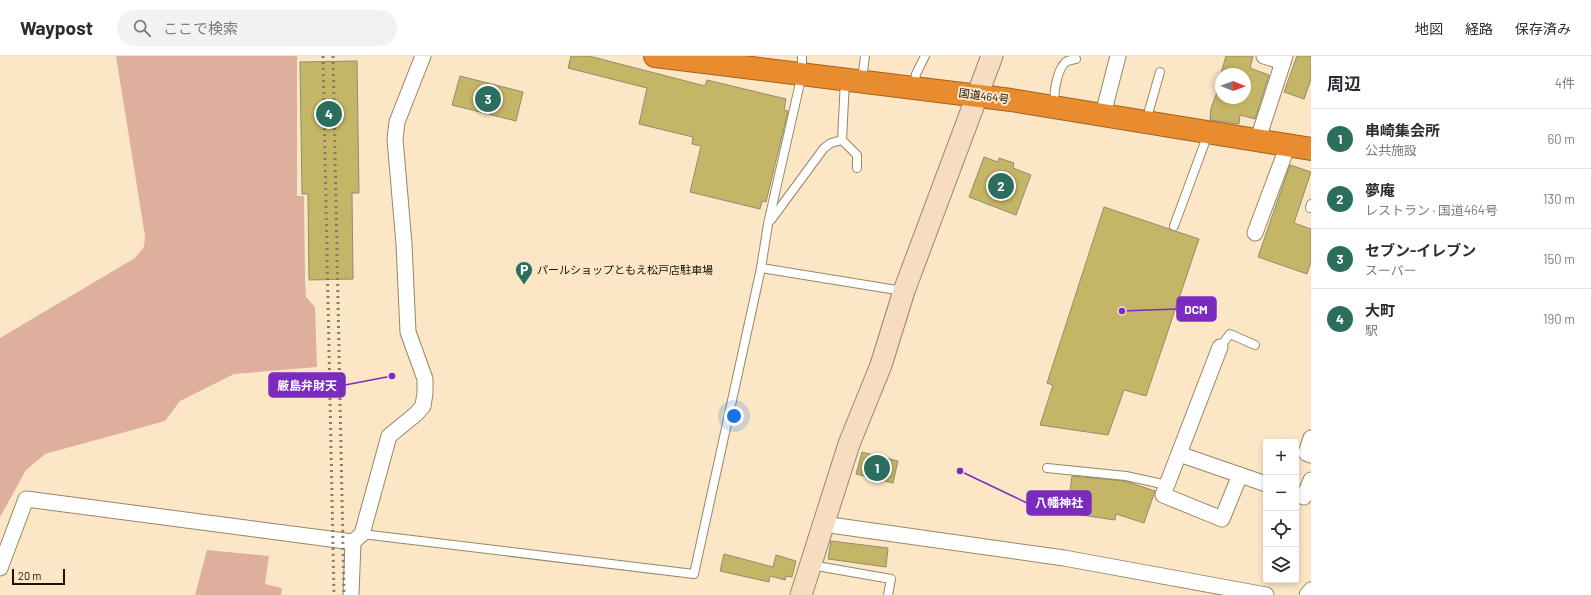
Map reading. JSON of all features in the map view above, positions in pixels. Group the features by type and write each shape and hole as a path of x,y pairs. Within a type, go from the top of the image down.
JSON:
{"highway":[{"name":"国道464号","path":"655,56 802,65 854,80 1056,106 1311,148"}],"street":[{"path":"351,595 357,538 389,436 416,414 423,406 425,393 425,379 408,332 404,244 395,139 397,122 423,56"},
{"path":"801,595 849,444 881,365 904,291 992,56"},
{"path":"1103,114 1118,56"},
{"path":"1258,139 1284,59 1264,56"},
{"path":"1256,233 1288,144"},
{"path":"1220,346 1163,495 1222,519 1240,475"},
{"path":"1311,438 1306,453 1311,455"},
{"path":"1179,454 1263,483"},
{"path":"1299,495 1304,497 1311,480"},
{"path":"0,568 26,499 357,538"},
{"path":"823,524 1064,558 1266,595"},
{"path":"1307,595 1311,590"}],"lane":[{"path":"842,140 854,80 865,56"},
{"path":"913,88 916,74 925,56"},
{"path":"1056,106 1053,98 1060,69 1067,61 1076,59"},
{"path":"357,538 694,574 761,268 768,224 802,65"},
{"path":"1146,121 1160,72"},
{"path":"1174,226 1209,131"},
{"path":"768,224 824,148 830,143 842,140"},
{"path":"842,140 857,155 857,168"},
{"path":"761,268 904,291"},
{"path":"1220,346 1230,334 1255,346"},
{"path":"1047,468 1126,476 1167,485"},
{"path":"810,564 891,578 888,595"}],"shaded area":[{"path":"116,56 297,56 297,196 304,196 306,297 315,307 317,367 234,374 180,401 165,421 45,454 26,470 0,517 0,338 135,258 144,247 145,236"},
{"path":"207,550 269,556 265,584 282,588 281,595 195,595"}],"building":[{"path":"571,56 589,56 705,86 707,80 786,99 784,110 788,111 766,202 762,201 760,209 690,192 701,146 692,144 693,137 639,124 647,88 568,68"},
{"path":"1226,56 1253,56 1250,68 1223,68"},
{"path":"1297,56 1311,56 1311,79 1304,99 1284,92"},
{"path":"357,61 359,193 352,193 353,279 309,280 308,194 302,194 300,62"},
{"path":"1251,68 1269,75 1255,119 1240,115 1239,124 1210,120 1211,108 1215,97 1215,104 1251,104"},
{"path":"460,76 523,92 516,121 452,105"},
{"path":"984,157 998,162 999,158 1014,163 1013,168 1031,175 1016,215 969,197"},
{"path":"1290,165 1311,172 1294,223 1311,229 1311,262 1307,274 1258,257"},
{"path":"1104,207 1199,239 1146,396 1124,390 1108,435 1040,425 1053,385 1047,383"},
{"path":"862,452 898,461 893,483 856,474"},
{"path":"1072,476 1125,481 1155,491 1144,523 1116,514 1115,520 1067,513"},
{"path":"831,541 888,548 886,567 828,559"},
{"path":"724,554 773,567 776,555 796,561 792,577 786,576 785,580 770,576 769,582 720,571"}],"railway":[{"path":"323,56 334,595"},
{"path":"333,56 344,595"}],"place":[{"name":"セブン-イレブン","path":"488,99"},
{"name":"大町","path":"329,114"},
{"name":"夢庵","path":"1001,186"},
{"name":"パールショップともえ松戸店駐車場","path":"524,285"},
{"name":"DCM","path":"1122,311"},
{"name":"厳島弁財天","path":"392,376"},
{"name":"串崎集会所","path":"877,468"},
{"name":"八幡神社","path":"960,471"}]}
